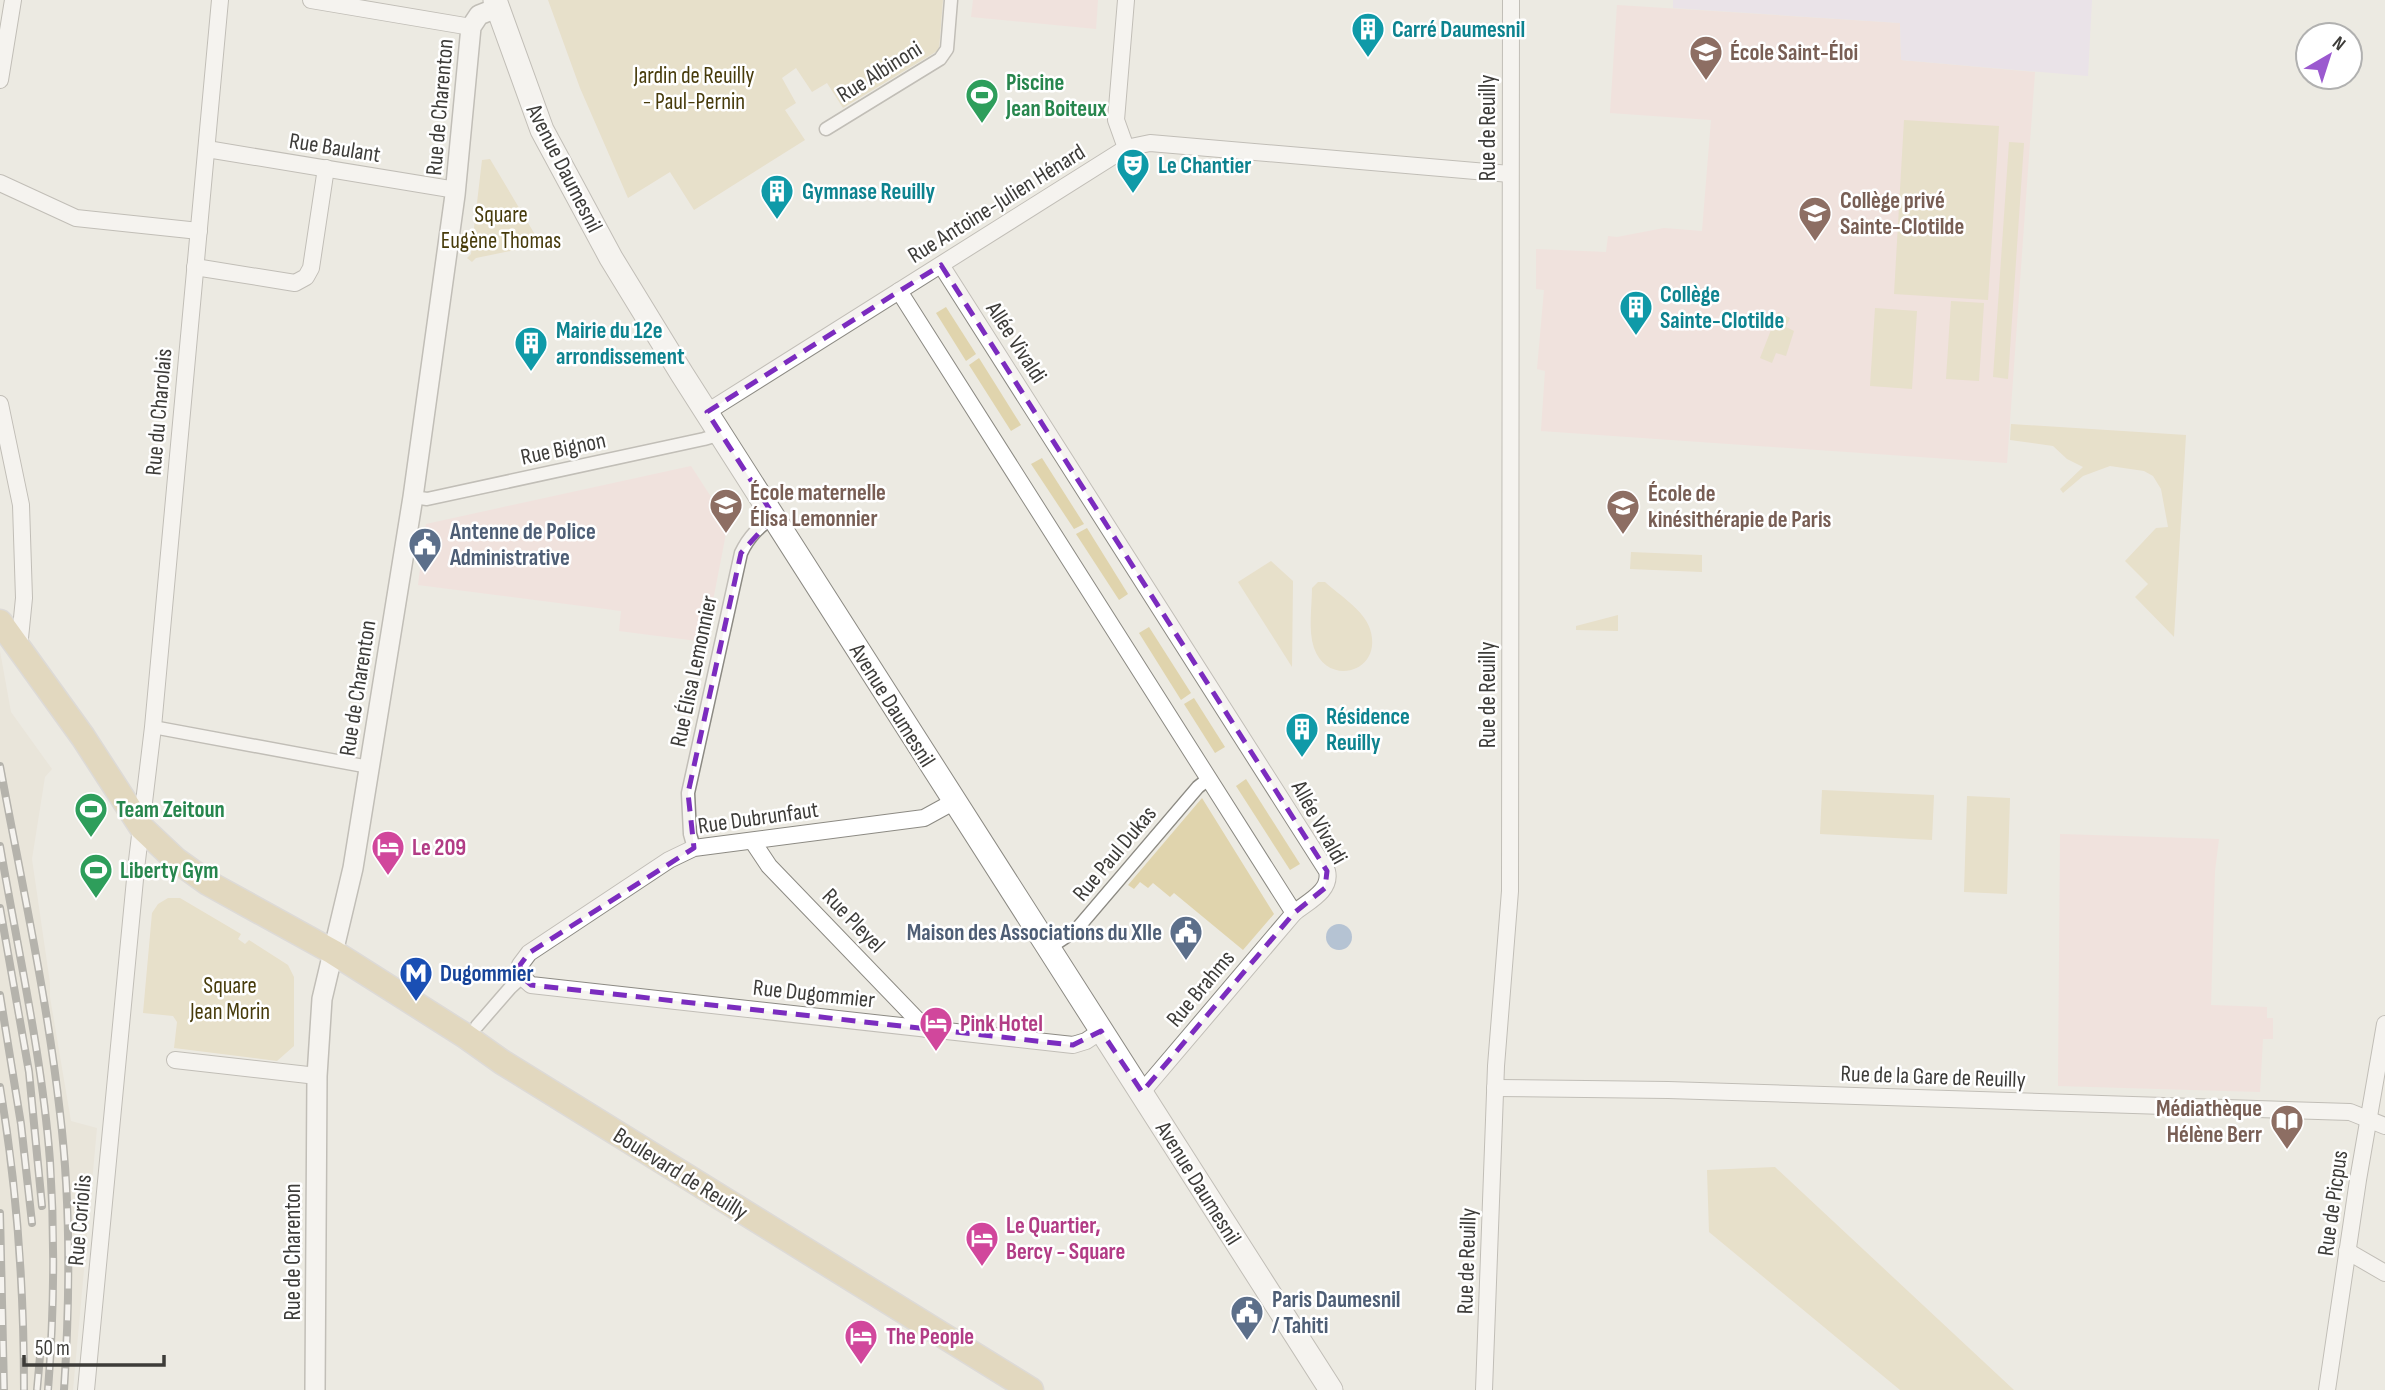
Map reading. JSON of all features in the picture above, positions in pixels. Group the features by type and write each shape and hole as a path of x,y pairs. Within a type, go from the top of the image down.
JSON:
{"main road":[{"name":"Avenue Daumesnil","path":"496,4 542,130 611,258 1331,1390"},
{"name":"Boulevard de Reuilly","path":"0,622 83,737 142,828 176,860 208,883 333,952 502,1062 1031,1390"}],"street":[{"path":"0,80 13,0"},
{"name":"Rue du Charolais","path":"142,828 220,0"},
{"path":"311,0 471,27"},
{"name":"Rue Albinoni","path":"825,129 940,59 947,49 951,0"},
{"path":"1126,0 1116,120 1126,148"},
{"name":"Rue de Reuilly","path":"1484,1390 1495,1088 1510,891 1511,0"},
{"name":"Rue de Charenton","path":"315,1390 317,1076 322,999 352,867 413,496 456,190 471,27 479,15 496,4"},
{"name":"Rue Antoine-Julien Hénard","path":"707,412 1126,148 1150,143 1510,174"},
{"name":"Rue Baulant","path":"207,149 456,190"},
{"path":"195,267 295,283 303,280 311,268 326,168"},
{"path":"0,183 76,218 199,230"},
{"name":"Allée Vivaldi","path":"941,265 1327,871 1329,879 1325,888 1294,913"},
{"path":"899,291 1294,913"},
{"path":"0,404 21,505 24,598 19,649"},
{"name":"Rue Bignon","path":"413,496 427,499 721,434"},
{"name":"Rue Élisa Lemonnier","path":"694,848 690,834 688,793 741,553 747,540 774,516"},
{"path":"153,727 369,767"},
{"name":"Rue Paul Dukas","path":"1049,948 1076,930 1198,787 1208,780"},
{"name":"Rue Dubrunfaut","path":"522,974 520,965 529,953 669,859 694,848 924,818 955,801"},
{"name":"Rue Coriolis","path":"86,1390 117,1054 142,828"},
{"name":"Rue Pleyel","path":"753,842 769,866 926,1029"},
{"name":"Rue Brahms","path":"1142,1092 1294,913"},
{"path":"477,1026 522,974"},
{"name":"Rue Dugommier","path":"522,974 531,985 1073,1045 1086,1041 1101,1031"},
{"name":"Rue de Picpus","path":"2326,1390 2385,1024"},
{"path":"175,1060 317,1076"},
{"name":"Rue de la Gare de Reuilly","path":"1495,1088 1668,1090 2336,1111 2350,1112 2385,1126"},
{"path":"2347,1251 2385,1273"}],"highlighted area":[{"path":"941,265 1327,871 1325,888 1294,913 1142,1092 1101,1031 1073,1045 531,985 522,977 520,965 529,953 694,848 688,793 741,553 774,516 707,412"}],"shaded area":[{"path":"973,0 1098,0 1096,29 971,17"},
{"path":"1673,0 2092,0 2088,76 1901,60 1900,23 1673,8"},
{"name":"Collège privé Sainte-Clotilde","path":"1617,5 1900,23 1901,60 2035,72 2007,463 1541,431 1545,371 1537,369 1544,290 1536,289 1536,249 1606,252 1608,236 1617,237 1664,228 1702,231 1711,120 1610,113"},
{"path":"691,466 728,523 705,642 619,631 621,611 418,585 426,524"},
{"path":"0,651 11,712 52,769 45,777 32,859 50,997 71,1121 97,1128 73,1390 0,1390"},
{"path":"2060,834 2219,839 2215,871 2211,1005 2267,1007 2267,1018 2273,1018 2273,1039 2263,1039 2260,1092 2058,1086"}],"green space":[{"name":"Jardin de Reuilly - Paul-Pernin","path":"548,0 943,0 939,50 843,108 827,83 812,92 796,68 782,78 796,103 785,110 805,140 694,210 670,172 628,198 580,88"},
{"path":"1904,120 1999,126 1988,300 1894,294"},
{"path":"2009,142 2024,143 2008,379 1993,377"},
{"name":"Square Eugène Thomas","path":"490,159 537,238 543,242 541,247 476,258 472,262 467,258 471,254 482,160"},
{"path":"1951,301 1984,303 1979,381 1946,379"},
{"path":"946,307 976,354 966,361 936,313"},
{"path":"1875,308 1917,311 1912,389 1870,386"},
{"path":"1778,312 1790,318 1786,327 1794,331 1786,356 1776,353 1772,363 1760,358"},
{"path":"979,358 1021,425 1011,431 969,365"},
{"path":"2011,424 2186,435 2174,637 2135,597 2148,584 2125,561 2156,528 2168,527 2161,489 2153,476 2144,471 2110,466 2083,476 2063,493 2060,489 2083,467 2067,459 2053,446 2010,440"},
{"path":"1042,458 1084,524 1074,529 1031,464"},
{"path":"1087,528 1128,594 1119,600 1076,534"},
{"path":"1631,552 1702,555 1702,572 1630,569"},
{"path":"1271,561 1293,581 1292,667 1238,582"},
{"path":"1318,582 1325,582 1350,603 1362,615 1370,629 1372,644 1369,656 1352,670 1331,668 1321,660 1314,648 1311,626 1312,588"},
{"path":"1618,615 1618,631 1576,630 1576,626"},
{"path":"1149,627 1191,693 1181,700 1139,633"},
{"path":"1194,698 1225,747 1215,753 1184,704"},
{"path":"1246,779 1300,864 1290,870 1236,786"},
{"path":"1822,790 1934,795 1932,840 1820,834"},
{"path":"1967,796 2010,798 2007,894 1964,892"},
{"path":"1202,798 1274,914 1243,950 1174,893 1170,897 1153,883 1148,888 1140,882 1134,889 1128,885"},
{"name":"Square Jean Morin","path":"168,898 180,898 241,934 238,939 245,944 249,940 288,965 294,977 294,1046 277,1061 174,1048 177,1022 173,1016 143,1013 152,913 158,904"},
{"path":"1775,1167 2014,1390 1900,1390 1709,1232 1707,1170"}],"water":[{"path":"1339,924 1348,928 1352,937 1348,946 1339,950 1330,946 1326,937 1330,928"}],"railway":[{"path":"0,766 41,982 64,1148 68,1252 64,1390"},
{"path":"0,846 35,1043 50,1161 53,1276 48,1390"},
{"path":"0,908 29,1072 42,1206"},
{"path":"0,995 21,1124 32,1223"},
{"path":"0,1087 18,1238 24,1390"},
{"path":"0,1213 4,1390"},
{"path":"37,1390 40,1356"}],"place":[{"name":"Carré Daumesnil","path":"1368,59"},
{"name":"École Saint-Éloi","path":"1706,82"},
{"name":"Piscine Jean Boiteux","path":"982,125"},
{"name":"Le Chantier","path":"1133,195"},
{"name":"Gymnase Reuilly","path":"777,221"},
{"name":"Collège privé Sainte-Clotilde","path":"1815,243"},
{"name":"Collège Sainte-Clotilde","path":"1636,337"},
{"name":"Mairie du 12e arrondissement","path":"531,373"},
{"name":"École maternelle Élisa Lemonnier","path":"726,535"},
{"name":"École de kinésithérapie de Paris","path":"1623,536"},
{"name":"Antenne de Police Administrative","path":"425,574"},
{"name":"Résidence Reuilly","path":"1302,759"},
{"name":"Team Zeitoun","path":"91,839"},
{"name":"Le 209","path":"388,877"},
{"name":"Liberty Gym","path":"96,900"},
{"name":"Maison des Associations du XIIe","path":"1186,962"},
{"name":"Dugommier","path":"416,1003"},
{"name":"Pink Hotel","path":"936,1053"},
{"name":"Médiathèque Hélène Berr","path":"2287,1151"},
{"name":"Le Quartier, Bercy - Square","path":"982,1268"},
{"name":"Paris Daumesnil / Tahiti","path":"1247,1342"},
{"name":"The People","path":"861,1366"}]}
